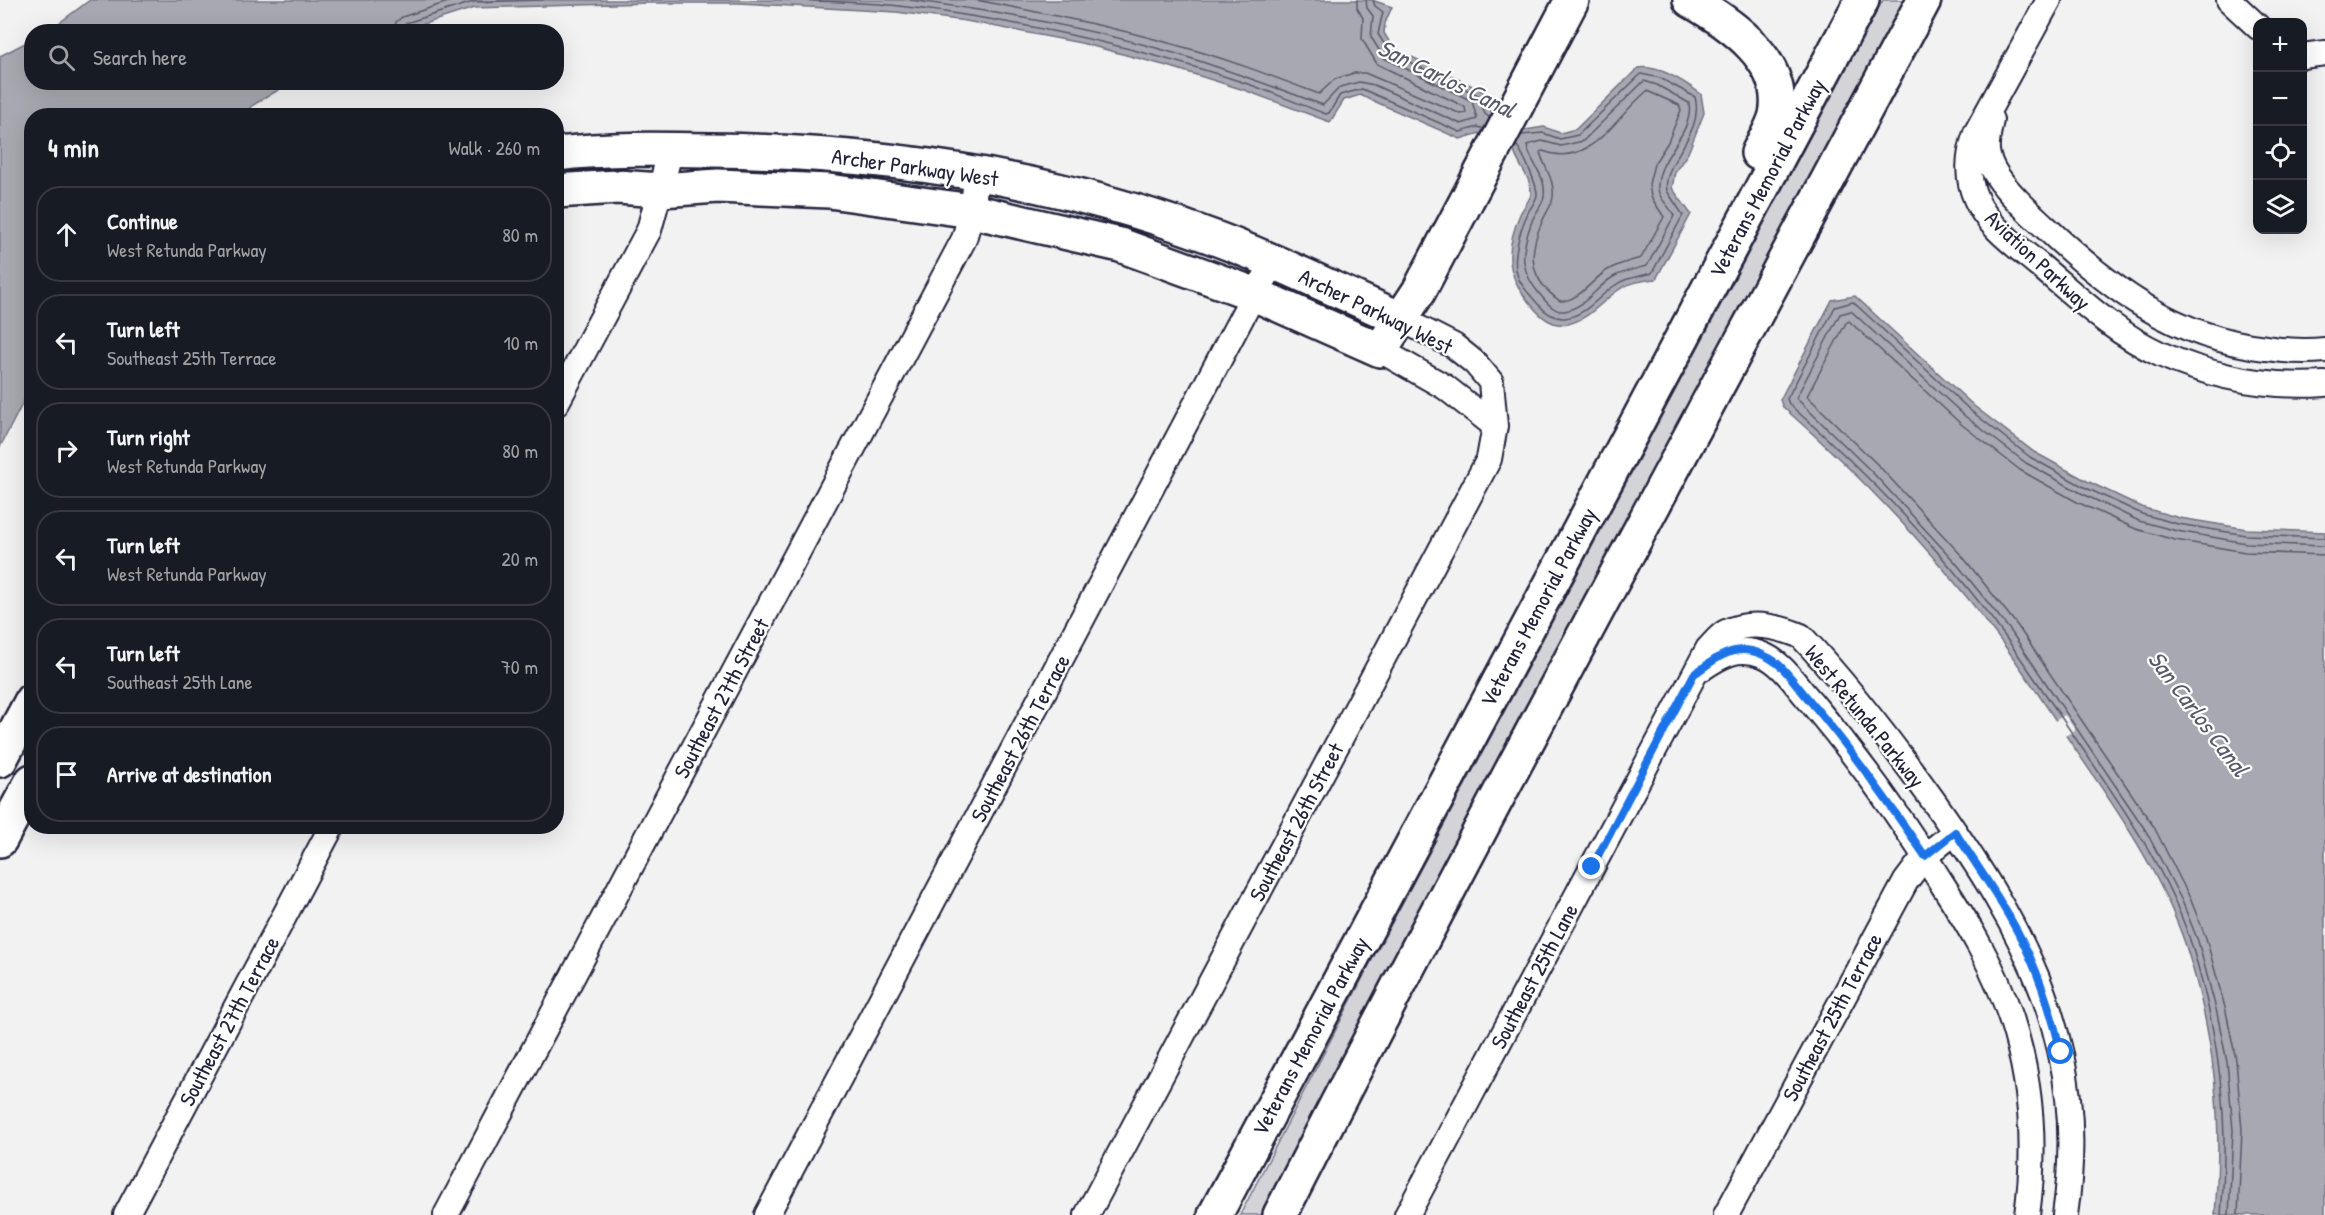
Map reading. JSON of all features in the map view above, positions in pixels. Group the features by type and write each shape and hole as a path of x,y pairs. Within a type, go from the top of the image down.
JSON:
{"main road":[{"path":"1380,350 1419,291 1572,0"},
{"path":"1469,737 1551,542 1766,138 1776,114 1776,95 1771,72 1758,53 1733,29 1690,0"},
{"name":"Veterans Memorial Parkway","path":"1215,1215 1862,0"},
{"path":"1280,1215 1924,0"},
{"name":"Archer Parkway West","path":"564,153 671,149 773,151 872,158 1019,181 1111,204 1201,233 1401,319"},
{"name":"Archer Parkway West","path":"564,190 617,187 661,190 718,186 829,191 972,211 1120,245 1254,294 1380,350"},
{"path":"0,760 24,715"},
{"path":"0,840 24,796"}],"street":[{"path":"2001,89 2049,0"},
{"path":"2229,0 2253,22"},
{"path":"2307,55 2325,53"},
{"name":"Aviation Parkway","path":"2001,89 1987,137 1990,166 2022,204 2090,269 2121,293 2149,310 2181,326 2218,340 2284,351 2325,350"},
{"name":"Aviation Parkway","path":"2001,89 1976,133 1970,151 1970,183 1984,213 2025,253 2098,316 2136,342 2160,354 2243,380 2274,384 2325,384"},
{"path":"564,389 649,230 671,149"},
{"name":"Southeast 27th Street","path":"446,1215 964,239 972,211 977,173"},
{"name":"Southeast 26th Terrace","path":"767,1215 1254,294 1275,263"},
{"name":"Archer Parkway West","path":"1401,319 1454,346 1475,363 1491,382 1495,426"},
{"name":"Archer Parkway West","path":"1380,350 1445,387 1495,426"},
{"name":"Southeast 26th Street","path":"1087,1215 1489,459 1495,426"},
{"name":"West Retunda Parkway","path":"1694,674 1708,649 1725,633 1744,626 1759,625 1777,628 1801,636 1869,715 1955,832 2013,924 2036,973 2052,1018 2063,1063 2070,1121 2071,1157 2065,1215"},
{"name":"West Retunda Parkway","path":"1694,674 1718,657 1744,650 1764,655 1777,663 1830,725 1879,789 1971,929 2007,1007 2020,1048 2031,1119 2027,1215"},
{"name":"Southeast 25th Lane","path":"1407,1215 1694,674"},
{"name":"Southeast 25th Terrace","path":"1726,1215 1909,875 1925,856 1955,832"},
{"name":"Southeast 27th Terrace","path":"126,1215 328,834"}],"shaded area":[{"path":"1883,0 1907,0 1261,1215 1240,1215 1372,960"}],"water":[{"name":"San Carlos Canal","path":"90,0 1372,0 1392,7 1385,23 1384,33 1393,48 1483,91 1491,111 1525,130 1544,127 1560,133 1576,129 1638,68 1646,67 1663,71 1695,89 1701,94 1704,113 1688,153 1675,172 1672,188 1691,214 1656,279 1635,282 1626,286 1582,318 1563,325 1548,321 1536,311 1517,285 1510,264 1511,240 1520,214 1531,194 1527,177 1514,151 1480,133 1460,139 1360,95 1344,100 1330,122 1244,90 1171,67 1081,43 966,21 896,12 739,3 474,8 424,24 58,24"},
{"path":"24,44 24,90 278,90 249,108 24,108 24,401 0,447 0,56"},
{"name":"San Carlos Canal","path":"1855,296 1974,406 2034,452 2087,481 2144,508 2180,518 2247,529 2325,532 2325,1215 2215,1215 2218,1146 2210,1046 2204,1013 2186,946 2164,892 2120,816 2008,650 1974,606 1896,516 1841,460 1783,407 1780,400 1832,300"}],"pier":[{"path":"2065,715 2075,730 2063,737 2053,722"}],"route":[{"path":"1592,867 1694,674 1718,657 1731,652 1744,650 1764,655 1777,663 1830,725 1879,789 1925,856 1955,832 1996,895 2029,955 2042,986 2061,1052"}]}
